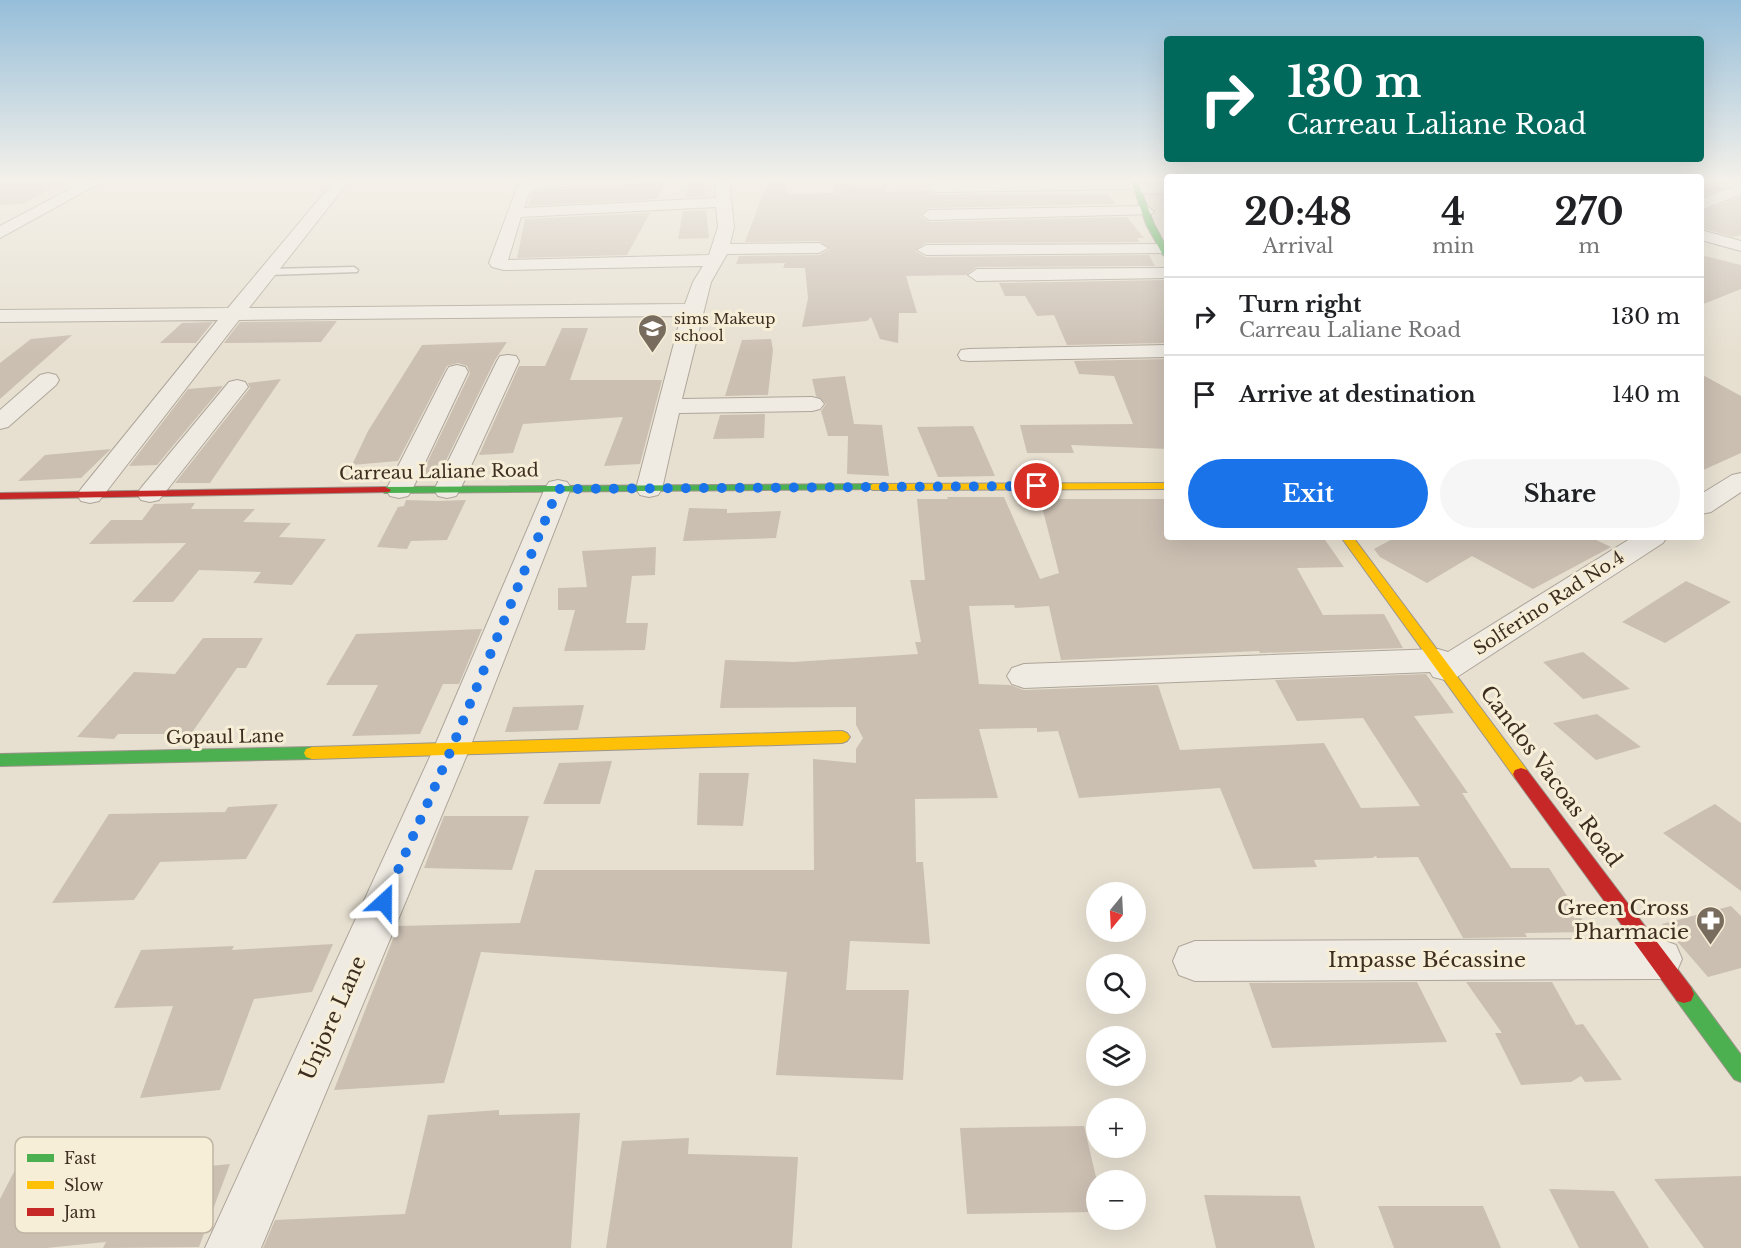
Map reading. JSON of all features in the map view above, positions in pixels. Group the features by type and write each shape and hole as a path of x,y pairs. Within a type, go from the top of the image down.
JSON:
{"street":[{"path":"90,495 160,401 236,313 296,238"},
{"path":"506,238 498,263 504,265 819,248"},
{"path":"650,489 693,310 702,282 717,254 722,238"},
{"path":"1713,238 1741,246"},
{"path":"926,250 1164,247"},
{"path":"977,275 1164,273"},
{"path":"0,316 693,310"},
{"path":"969,355 1164,351"},
{"path":"447,490 508,361"},
{"path":"399,490 457,372"},
{"path":"0,422 48,380"},
{"path":"150,494 237,387"},
{"path":"669,406 812,404"},
{"path":"1704,504 1741,481"},
{"name":"Carreau Laliane Road","path":"0,496 399,490 1164,486"},
{"name":"Unjore Lane","path":"233,1248 451,750 558,489"},
{"name":"Candos Vacoas Road","path":"1349,540 1741,1072"},
{"name":"Solferino Rad No.4","path":"1442,665 1648,540"},
{"path":"1024,676 1442,665"},
{"name":"Gopaul Lane","path":"0,760 451,750 842,737"},
{"name":"Impasse Bécassine","path":"1195,962 1660,959"}],"lane":[{"path":"269,272 354,270"}],"building":[{"path":"521,238 636,238 627,255 517,258"},
{"path":"746,238 1137,238 1140,242 926,243 915,251 926,257 1149,255 1155,266 977,267 966,275 906,276 917,313 899,313 898,343 880,339 871,317 867,321 802,327 808,298 805,268 783,268 785,263 736,264 739,256 819,255 830,249 819,241 745,242"},
{"path":"1704,256 1741,265 1741,289 1704,304"},
{"path":"1164,280 1164,343 1067,345 1054,315 1037,316 1025,296 1005,296 999,283"},
{"path":"337,321 321,342 224,343 240,322"},
{"path":"213,322 196,343 160,343 182,323"},
{"path":"562,328 588,328 570,380 662,380 640,464 604,466 623,417 523,424 513,453 479,455 519,366 545,366"},
{"path":"72,335 0,399 0,363 31,339"},
{"path":"771,339 773,350 768,395 725,396 742,340"},
{"path":"507,342 495,360 437,479 419,480 470,373 467,366 458,363 447,366 398,461 352,465 368,431 422,345"},
{"path":"1164,359 1164,449 1071,445 1074,453 1027,453 1020,425 1133,424 1114,376 1079,374 1074,361"},
{"path":"845,376 854,424 882,425 889,476 847,474 848,436 828,436 821,411 826,404 816,396 812,379"},
{"path":"1704,376 1741,396 1741,453 1704,470"},
{"path":"281,379 210,483 175,483 250,388 248,383"},
{"path":"223,386 157,465 129,466 188,389"},
{"path":"765,414 764,438 713,439 720,415"},
{"path":"973,426 995,476 938,477 917,427"},
{"path":"111,449 81,478 18,481 45,455"},
{"path":"947,497 1004,497 1040,579 1059,573 1040,499 1164,499 1164,540 1325,540 1344,567 1297,568 1323,615 1384,614 1403,648 1260,653 1259,651 1061,660 1049,606 1015,608 1014,605 969,606 979,684 1010,685 1024,690 1158,685 1180,750 1324,743 1361,808 1420,806 1363,718 1297,721 1275,680 1426,674 1454,713 1414,716 1468,793 1462,793 1511,868 1549,868 1590,932 1525,933 1527,937 1463,938 1418,857 1377,858 1376,856 1314,860 1317,867 1253,869 1220,788 1079,798 1058,731 1037,732 1037,728 979,729 998,798 915,799 916,862 923,862 930,944 850,941 846,990 909,990 903,1080 776,1075 787,972 481,952 444,1083 334,1090 398,926 520,923 535,870 814,870 813,759 856,763 856,749 863,738 856,725 856,707 720,708 725,660 793,662 918,654 915,642 921,642 910,580 925,580 917,499 948,499"},
{"path":"406,500 466,500 447,540 411,541 407,549 377,547 398,507 404,506"},
{"path":"195,503 191,509 255,509 243,522 291,523 279,537 326,539 292,585 253,583 261,572 199,570 173,602 132,602 186,543 89,544 111,520 142,520 154,504"},
{"path":"689,508 727,509 727,513 781,511 776,538 683,541"},
{"path":"1390,540 1596,540 1611,547 1533,589 1472,556 1427,583 1380,557 1374,549"},
{"path":"656,547 655,575 632,576 626,623 648,623 645,650 564,651 575,610 558,610 558,588 587,587 582,551"},
{"path":"1686,581 1731,602 1665,643 1622,622"},
{"path":"482,629 459,684 443,684 420,734 352,736 378,685 326,685 356,634"},
{"path":"203,638 263,638 246,668 237,668 191,734 118,734 114,739 77,737 134,672 175,674"},
{"path":"1583,652 1630,689 1583,699 1543,662"},
{"path":"584,705 578,730 505,732 513,707"},
{"path":"1597,714 1641,747 1596,760 1553,723"},
{"path":"612,761 600,804 543,804 559,763"},
{"path":"699,773 749,773 743,826 697,825"},
{"path":"278,804 246,859 160,862 134,900 52,903 109,814 225,812 228,807"},
{"path":"1715,804 1741,823 1741,891 1663,833"},
{"path":"444,816 529,816 512,870 424,868"},
{"name":"Green Cross Pharmacie","path":"1731,906 1741,916 1741,968 1708,977 1662,924"},
{"path":"333,944 312,992 254,999 220,1090 140,1098 173,1006 114,1008 141,950 234,946 232,950"},
{"path":"1417,982 1447,1042 1272,1048 1249,983"},
{"path":"1466,982 1552,982 1576,1025 1583,1024 1622,1080 1585,1082 1581,1076 1571,1082 1521,1085 1495,1033 1502,1033"},
{"path":"499,1110 499,1115 580,1113 571,1248 263,1248 275,1220 405,1214 428,1115"},
{"path":"1084,1126 1086,1158 1092,1158 1094,1170 1086,1170 1086,1212 967,1214 960,1128"},
{"path":"689,1138 688,1154 798,1157 792,1248 606,1248 622,1141"},
{"path":"230,1164 213,1210 213,1166"},
{"path":"15,1170 15,1233 204,1233 199,1247 103,1248 106,1242 46,1248 0,1248 0,1199"},
{"path":"1741,1176 1741,1248 1704,1248 1654,1179"},
{"path":"1549,1189 1614,1191 1649,1248 1579,1248"},
{"path":"1204,1195 1300,1196 1315,1248 1216,1248"},
{"path":"1378,1206 1483,1206 1501,1248 1394,1248"}],"traffic: fast":[{"path":"1158,238 1164,250"},
{"path":"385,490 873,487"},
{"path":"0,760 312,753"},
{"path":"1684,994 1741,1072"}],"traffic: slow":[{"path":"873,487 1164,486"},
{"path":"1349,540 1521,774"},
{"path":"312,753 842,737"}],"traffic: jam":[{"path":"0,496 385,490"},
{"path":"1521,774 1684,994"}],"place":[{"name":"sims Makeup school","path":"653,354"},
{"name":"Green Cross Pharmacie","path":"1710,946"}],"route":[{"path":"384,902 451,750 558,489 1037,486"}]}
